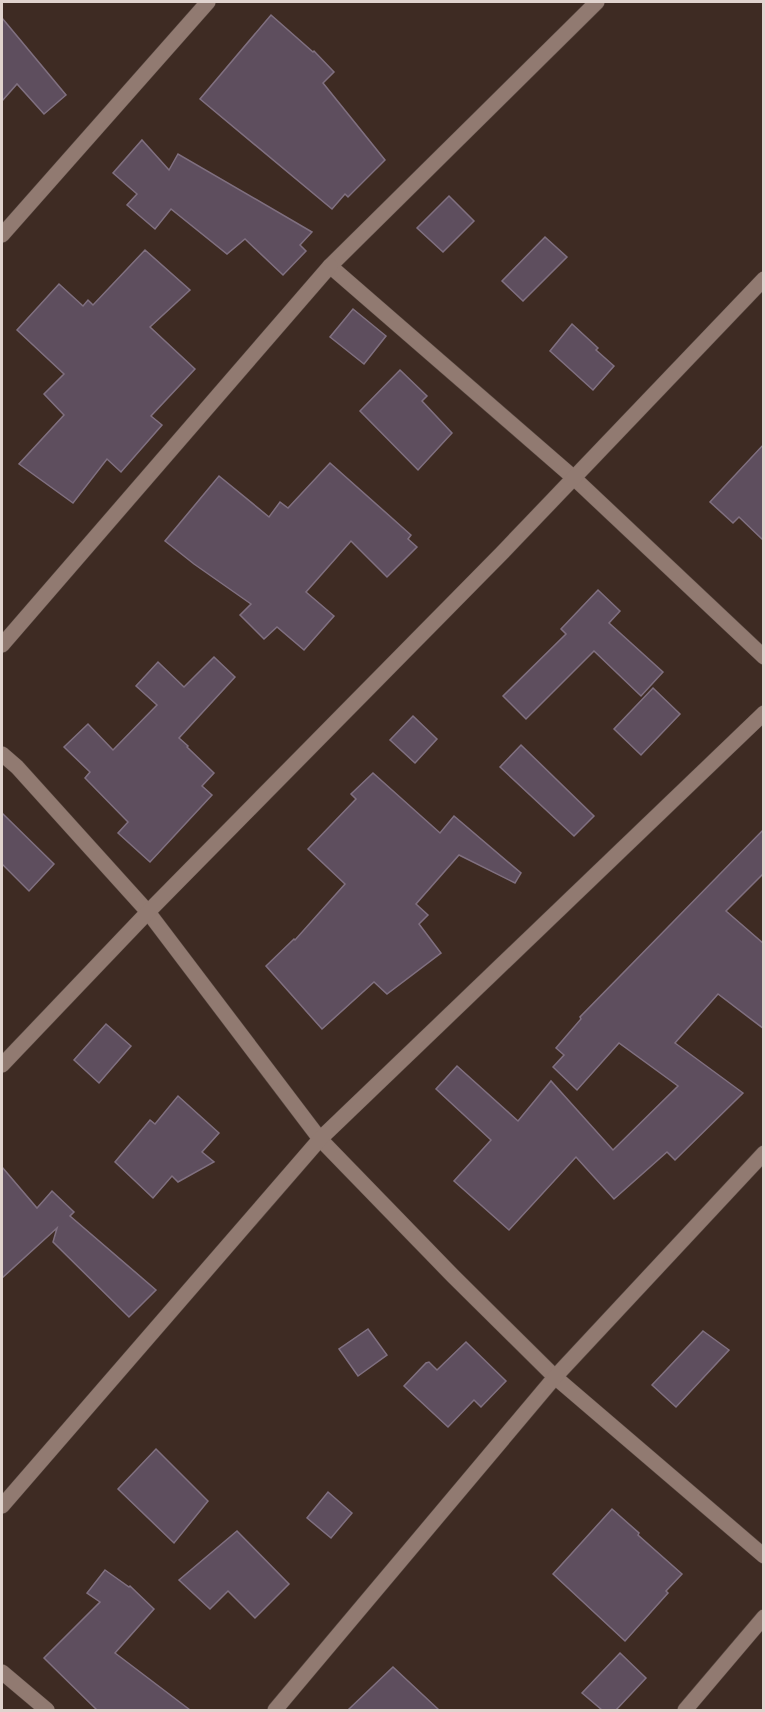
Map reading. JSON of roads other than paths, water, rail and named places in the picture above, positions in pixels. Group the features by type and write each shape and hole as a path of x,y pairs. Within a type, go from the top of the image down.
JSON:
{"street":[{"path":"2,235 208,2"},
{"path":"2,645 330,266 597,2"},
{"path":"330,266 574,478 764,657"},
{"path":"2,1065 147,912 574,478 764,279"},
{"path":"2,1506 320,1139 764,713"},
{"path":"2,754 17,767 147,912 320,1139 555,1377 764,1556"},
{"path":"276,1710 555,1377 764,1153"},
{"path":"685,1710 764,1617"},
{"path":"2,1672 47,1710"}]}
